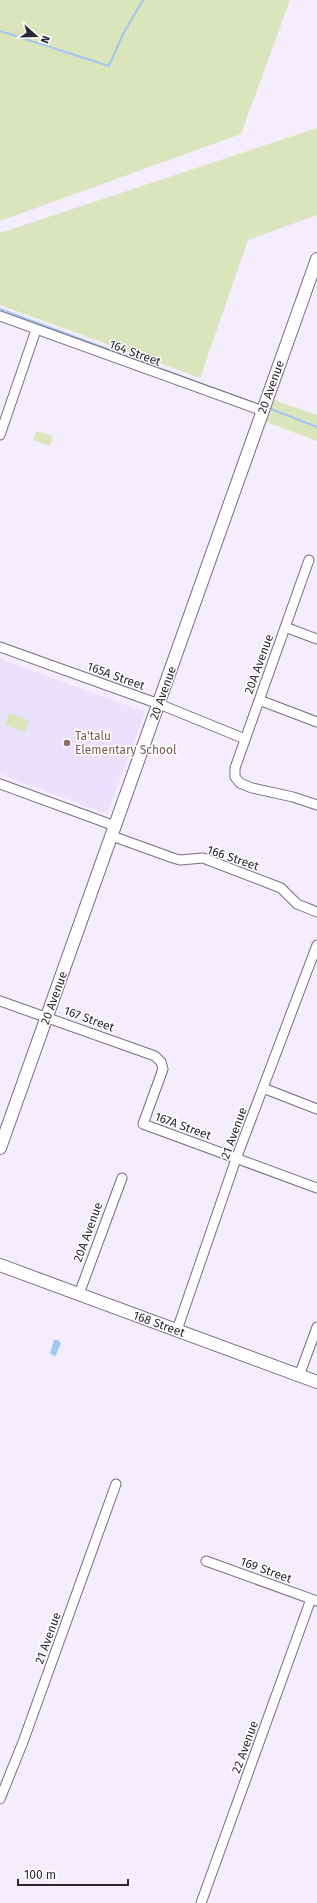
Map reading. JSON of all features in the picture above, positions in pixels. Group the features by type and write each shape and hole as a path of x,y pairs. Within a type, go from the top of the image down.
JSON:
{"street":[{"name":"20 Avenue","path":"0,1148 316,264"},
{"name":"164 Street","path":"0,316 263,411"},
{"path":"0,435 36,330"},
{"name":"20A Avenue","path":"309,560 235,768 235,777 240,783 252,788 293,797 317,806"},
{"path":"285,627 317,638"},
{"name":"165A Street","path":"0,647 159,704 245,739"},
{"path":"259,700 317,722"},
{"name":"166 Street","path":"0,784 114,831 173,858 180,860 203,858 281,888 297,904 317,912"},
{"name":"21 Avenue","path":"177,1330 236,1159 317,945"},
{"name":"167 Street","path":"0,1002 47,1017 155,1056 161,1062 163,1069 143,1124"},
{"path":"263,1088 317,1109"},
{"name":"167A Street","path":"143,1124 317,1188"},
{"name":"20A Avenue","path":"79,1294 122,1178"},
{"name":"168 Street","path":"0,1265 317,1382"},
{"path":"299,1376 317,1327"},
{"name":"21 Avenue","path":"0,1798 26,1734 116,1484"},
{"name":"169 Street","path":"206,1561 314,1600"},
{"name":"22 Avenue","path":"201,1903 314,1600"}],"shaded area":[{"name":"Ta'talu Elementary School","path":"0,659 145,712 107,814 0,774"}],"green space":[{"path":"0,0 290,0 241,134 0,221"},
{"path":"317,128 317,215 248,240 200,378 0,305 0,233"},
{"path":"274,400 317,415 317,441 266,422"},
{"path":"36,431 53,436 50,446 33,440"},
{"path":"9,713 29,720 25,732 5,725"}],"water":[{"path":"54,1340 58,1340 61,1343 56,1355 54,1356 50,1353"}],"waterway":[{"path":"0,31 109,66 123,34 143,0"},
{"path":"0,309 231,395"},
{"path":"271,409 317,427"}],"place":[{"name":"Ta'talu Elementary School","path":"67,743"}]}
